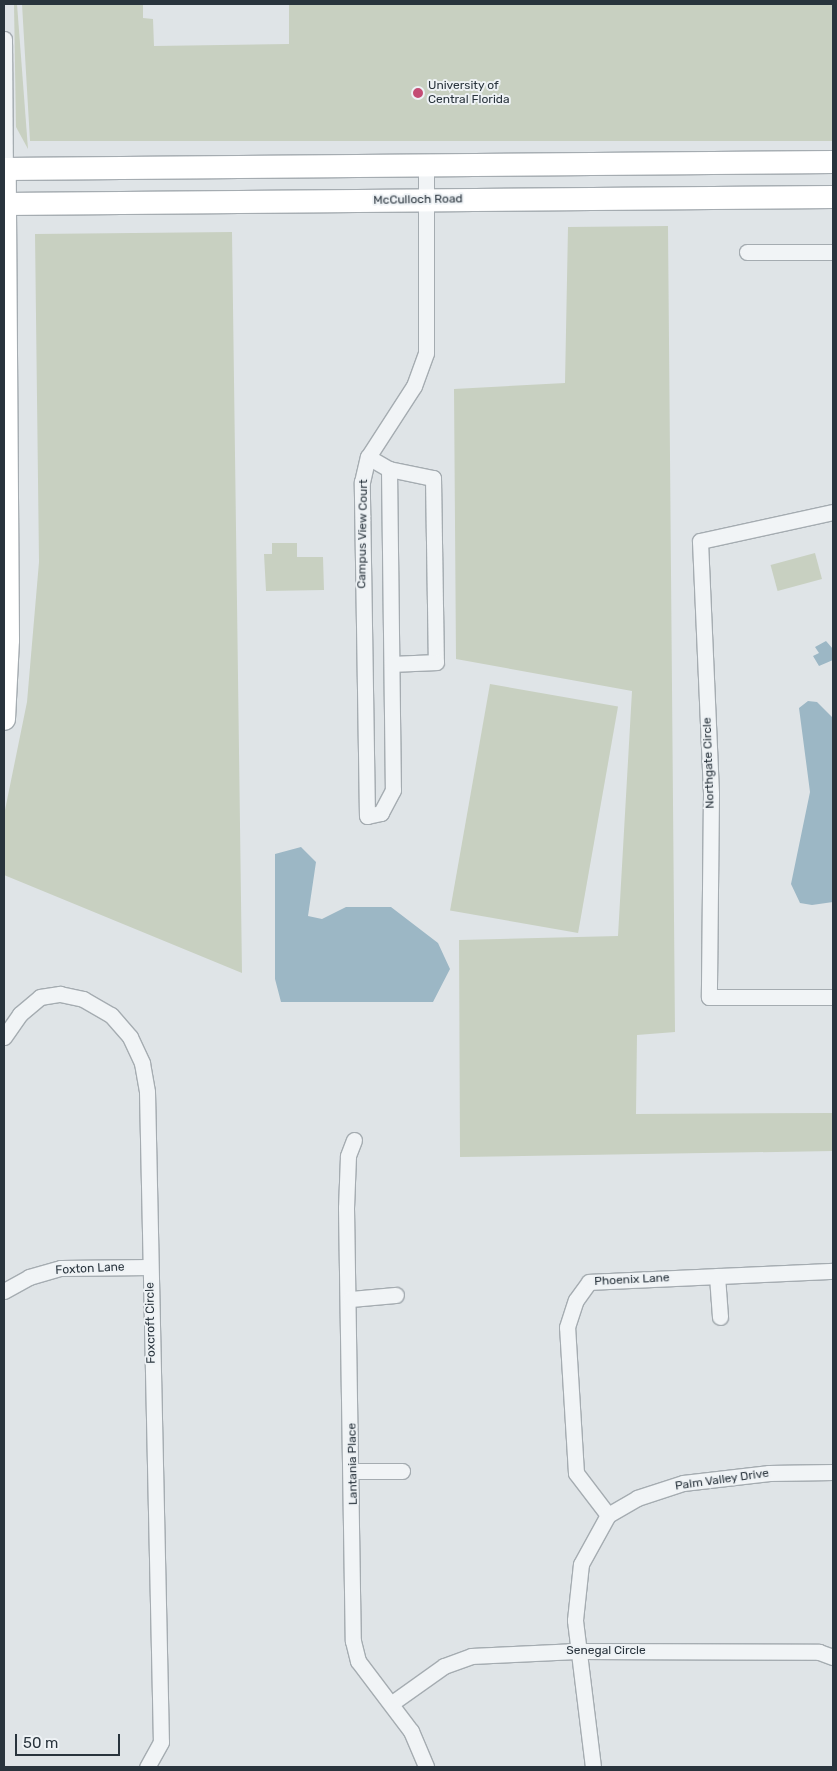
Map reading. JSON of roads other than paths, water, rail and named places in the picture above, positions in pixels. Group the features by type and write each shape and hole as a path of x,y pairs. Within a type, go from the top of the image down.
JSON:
{"main road":[{"path":"4,719 6,530 4,169 833,162"},
{"name":"McCulloch Road","path":"4,204 833,197"}],"street":[{"path":"4,39 4,169"},
{"name":"Campus View Court","path":"392,664 394,790 381,813 367,816 362,675 362,482 368,457 414,386 426,353 426,166"},
{"path":"747,252 833,252"},
{"path":"368,457 389,469 433,478 436,662 392,664 389,469"},
{"name":"Northgate Circle","path":"833,512 700,541 711,794 707,848 709,997 833,997"},
{"name":"Foxcroft Circle","path":"4,1037 20,1014 40,997 60,994 83,999 111,1015 130,1037 142,1063 147,1092 160,1742 147,1767"},
{"name":"Lantania Place","path":"354,1140 348,1156 346,1200 350,1299 354,1641 358,1661 392,1703 422,1750 426,1767"},
{"name":"Foxton Lane","path":"4,1290 29,1277 61,1268 150,1267"},
{"name":"Phoenix Lane","path":"608,1515 576,1473 568,1327 576,1300 589,1282 833,1271"},
{"path":"717,1276 720,1317"},
{"path":"350,1299 396,1295"},
{"path":"353,1471 402,1471"},
{"name":"Palm Valley Drive","path":"608,1515 637,1498 684,1483 769,1473 833,1472"},
{"path":"593,1767 576,1650 581,1564 608,1515"},
{"name":"Senegal Circle","path":"392,1703 444,1666 471,1656 576,1650 819,1652 833,1657"}],"water":[{"path":"826,641 833,649 833,660 819,666 813,656 819,653 815,647"},
{"path":"808,701 817,702 833,718 833,902 812,905 800,903 791,884 810,792 799,708"},
{"path":"301,847 316,862 308,916 322,919 346,907 391,907 438,943 450,969 433,1002 281,1002 275,979 275,854"}],"place":[{"name":"University of Central Florida","path":"418,93"}]}
